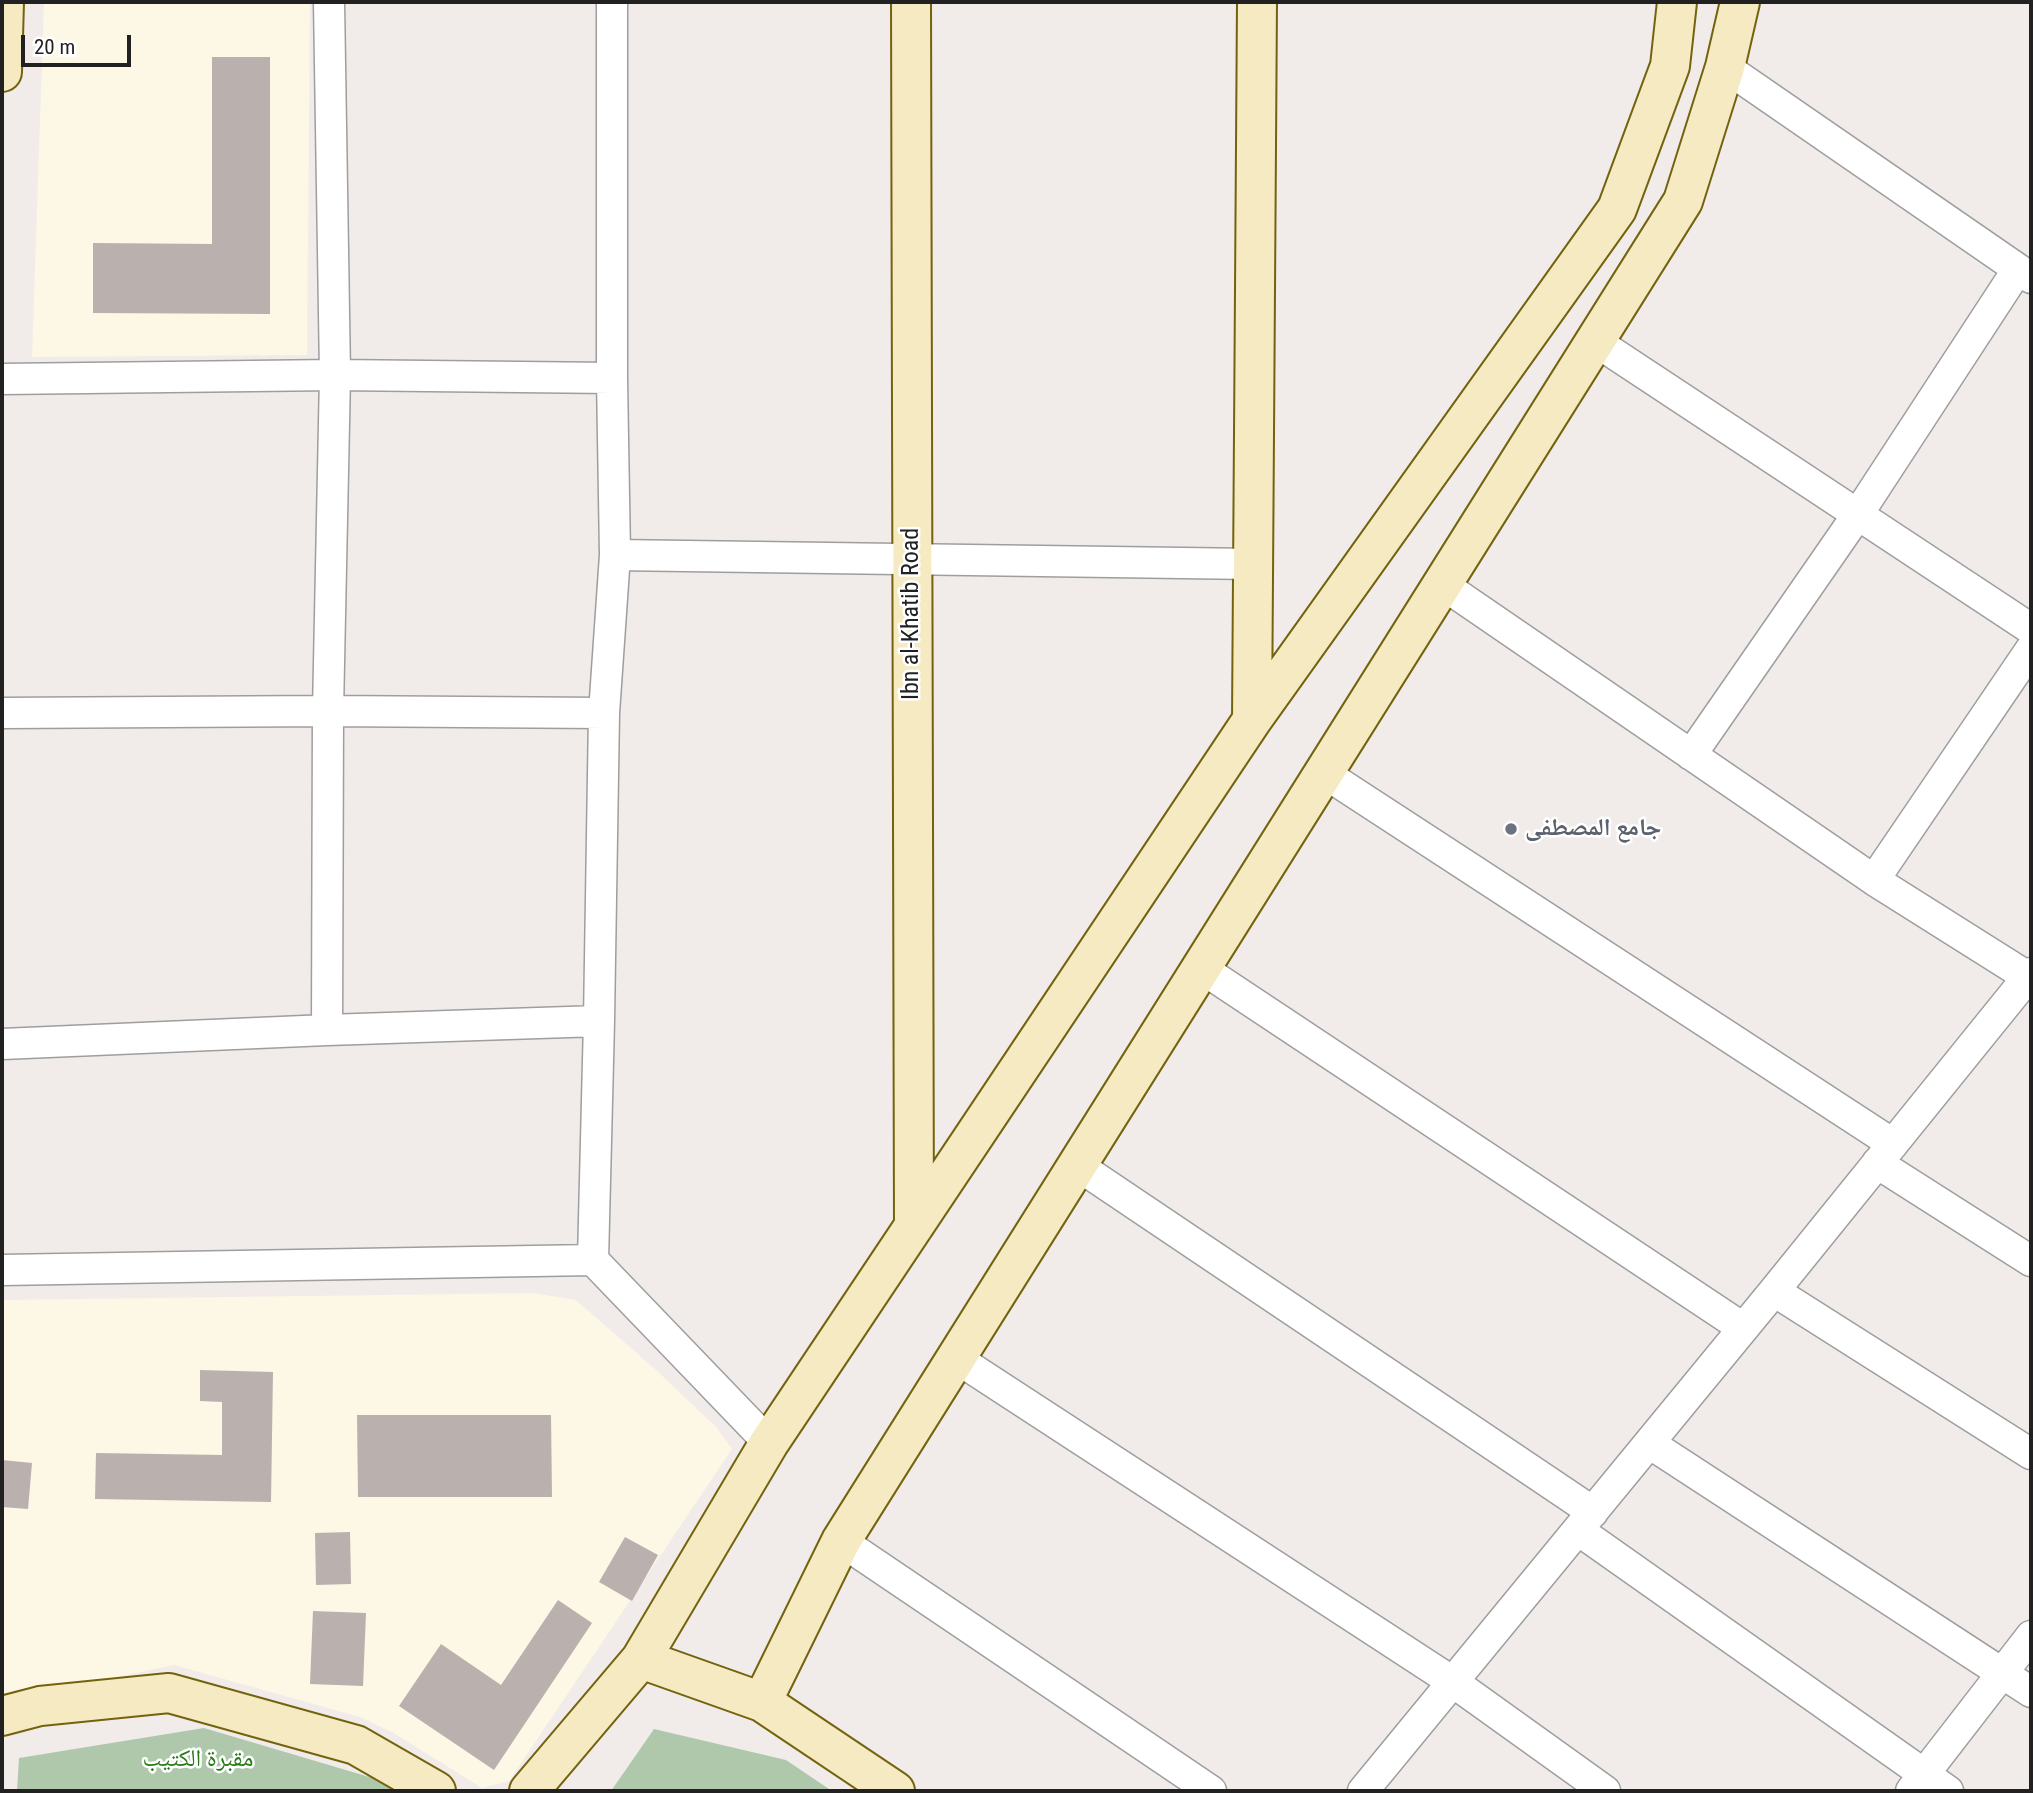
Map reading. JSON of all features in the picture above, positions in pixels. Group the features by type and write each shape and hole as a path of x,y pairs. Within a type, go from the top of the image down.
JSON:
{"main road":[{"path":"2,72 4,2"},
{"name":"Ibn al-Khatib Road","path":"911,2 914,1226"},
{"path":"1252,720 1257,2"},
{"path":"529,1791 641,1659 769,1443 1252,720 1617,209 1670,66 1677,2"},
{"path":"762,1702 841,1541 1683,201 1725,67 1740,2"},
{"path":"641,1659 762,1702 895,1791"},
{"path":"2,1716 40,1706 169,1693 356,1745 436,1791"}],"street":[{"path":"327,1030 328,711 335,375 329,2"},
{"path":"612,2 615,555 604,713 593,1261 769,1443"},
{"path":"1691,755 2025,273 1725,67"},
{"path":"1595,341 2031,629"},
{"path":"2,379 335,375 612,378"},
{"path":"615,555 1253,564"},
{"path":"1363,1791 2026,986 1442,584"},
{"path":"1874,880 2031,649"},
{"path":"2,713 604,713"},
{"path":"1324,773 1885,1154 2031,1261"},
{"path":"1201,968 1743,1328"},
{"path":"2,1044 599,1021"},
{"path":"1077,1165 1585,1521 1928,1785 2002,1674 2031,1636"},
{"path":"2,1270 593,1261"},
{"path":"1774,1291 2031,1454"},
{"path":"956,1358 1453,1682 1605,1791"},
{"path":"1649,1443 2031,1692"},
{"path":"841,1541 1211,1791"}],"shaded area":[{"path":"44,2 310,2 307,355 32,357"},
{"path":"533,1293 576,1300 717,1428 732,1449 509,1781 482,1788 392,1732 360,1717 174,1665 32,1695 2,1693 2,1300"}],"green space":[{"name":"مقبرة الكتيب","path":"204,1728 383,1781 398,1791 17,1791 19,1758"},
{"path":"654,1729 786,1760 832,1791 611,1791"}],"building":[{"path":"212,57 270,57 270,314 93,313 93,243 212,244"},
{"path":"200,1370 273,1372 271,1502 95,1499 96,1453 222,1455 222,1402 200,1401"},
{"path":"357,1415 551,1415 552,1497 358,1497"},
{"path":"2,1460 32,1463 28,1509 2,1507"},
{"path":"350,1532 351,1584 316,1585 315,1533"},
{"path":"625,1537 658,1555 632,1601 599,1582"},
{"path":"558,1600 592,1623 494,1770 399,1706 441,1644 501,1685"},
{"path":"313,1611 366,1613 363,1686 310,1684"}],"place":[{"name":"جامع المصطفى","path":"1511,829"}]}
